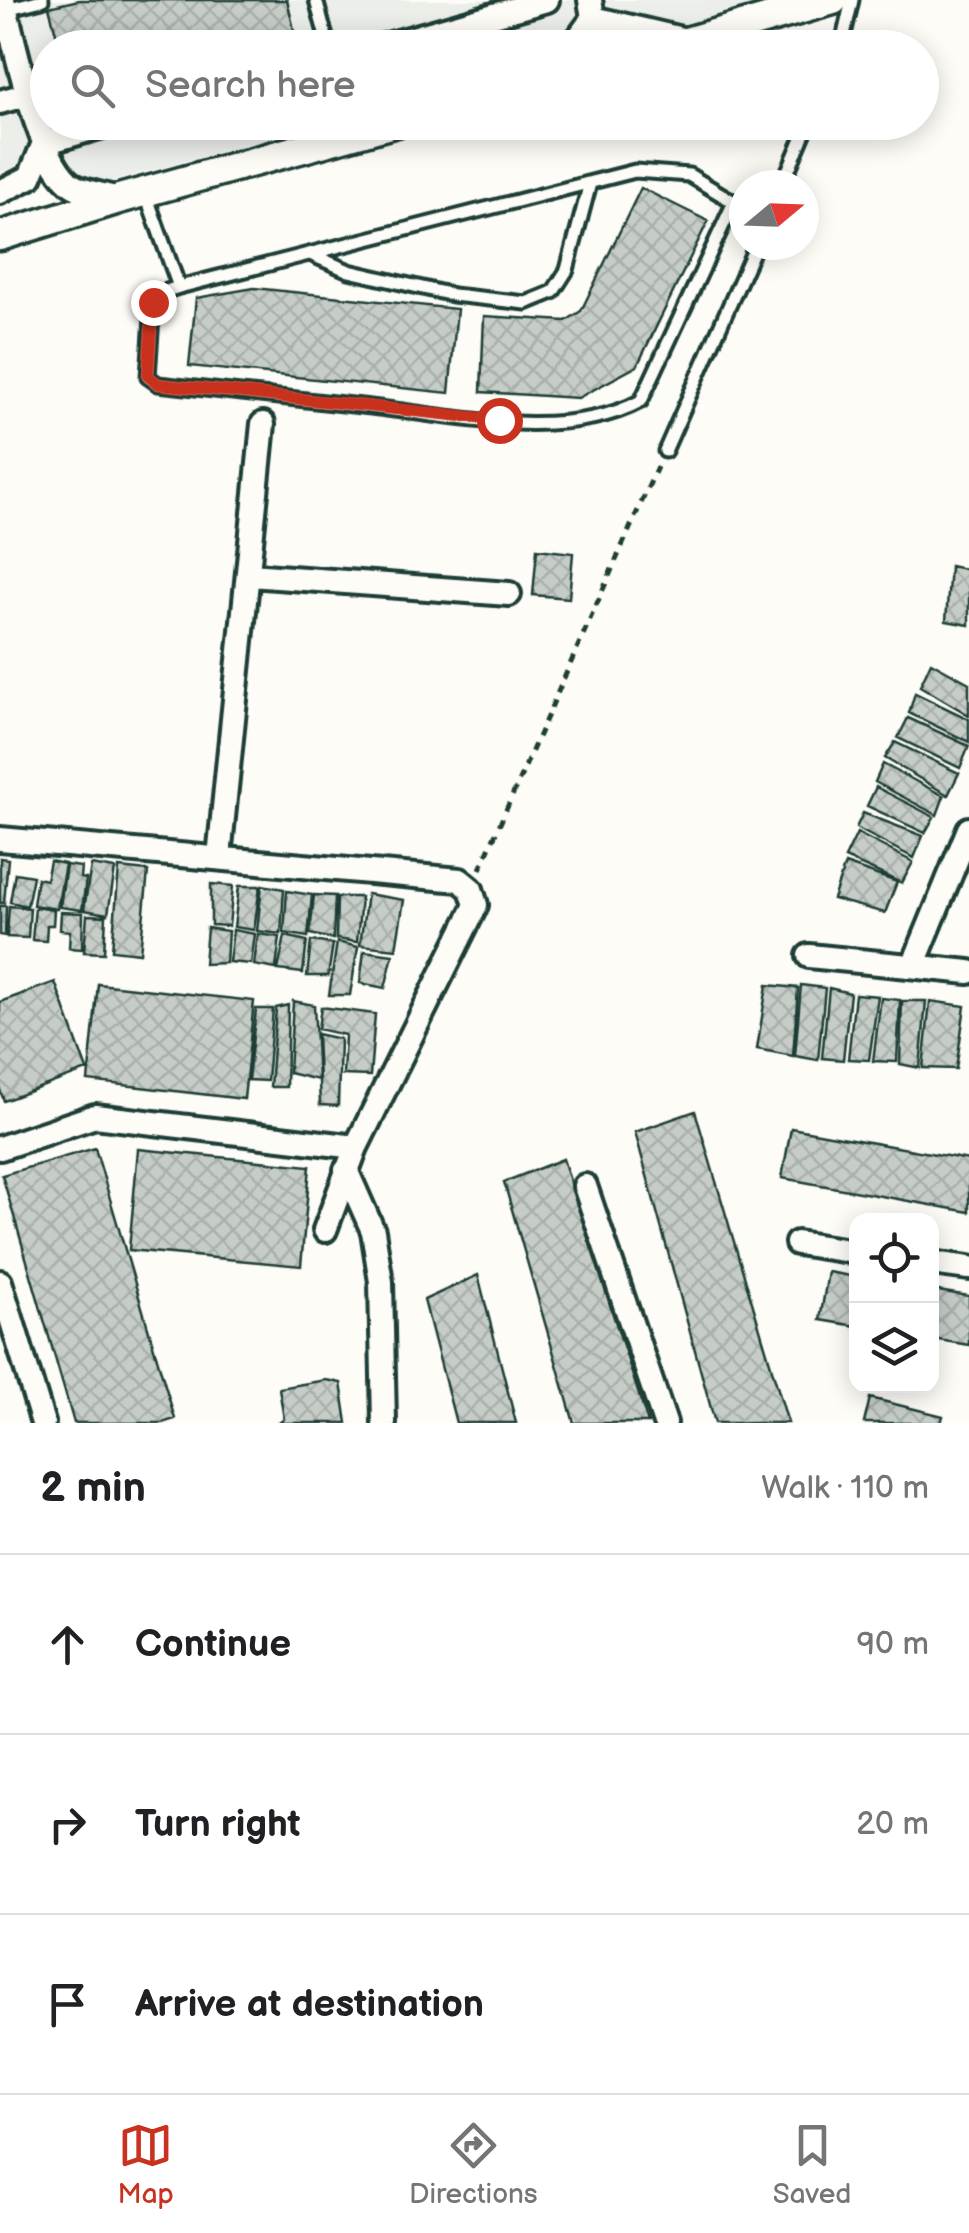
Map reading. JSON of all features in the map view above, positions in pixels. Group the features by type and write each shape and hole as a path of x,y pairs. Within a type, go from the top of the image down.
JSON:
{"street":[{"path":"441,30 547,0"},
{"path":"727,30 833,0"},
{"path":"4,5 30,100"},
{"path":"591,9 643,30"},
{"path":"0,102 28,94"},
{"path":"43,140 58,169 74,186 132,195"},
{"path":"0,192 30,176 44,144 57,140"},
{"path":"0,236 331,140"},
{"path":"219,857 264,424"},
{"path":"250,575 509,594"},
{"path":"913,966 969,829"},
{"path":"0,839 460,880 471,889 476,905 356,1146 325,1230"},
{"path":"808,956 969,972"},
{"path":"0,1148 96,1116 356,1146"},
{"path":"346,1170 373,1231 381,1282 384,1423"},
{"path":"585,1186 665,1423"},
{"path":"797,1243 849,1251"},
{"path":"939,1264 969,1268"},
{"path":"0,1282 42,1423"}],"lane":[{"path":"4,5 42,0"},
{"path":"316,0 324,30"},
{"path":"845,30 852,0"},
{"path":"788,170 801,140"},
{"path":"729,199 689,176 635,171 160,292 153,302 148,376 158,384 499,420 562,422 625,410 641,402 729,225"},
{"path":"310,254 349,271 453,295 526,302 552,292 567,270 590,182"},
{"path":"132,195 179,287"},
{"path":"665,451 749,260"}],"path":[{"path":"471,889 665,451"}],"shaded area":[{"path":"0,0 772,0 662,30 30,30 30,140 264,140 95,186 20,167 0,172"}],"building":[{"path":"79,0 287,0 294,30 55,30 49,7"},
{"path":"641,188 708,221 637,366 578,398 481,392 484,316 566,321 581,311"},
{"path":"254,288 457,309 449,393 189,366 196,298"},
{"path":"537,549 573,553 569,598 533,595"},
{"path":"950,566 969,570 969,625 946,621"},
{"path":"931,662 969,683 969,715 920,686"},
{"path":"915,693 969,719 969,742 909,713"},
{"path":"908,718 969,746 960,768 898,738"},
{"path":"895,742 959,773 948,795 885,758"},
{"path":"883,764 944,796 937,815 875,782"},
{"path":"876,787 934,817 925,833 867,806"},
{"path":"863,813 923,836 914,858 856,828"},
{"path":"857,833 913,862 902,883 845,858"},
{"path":"0,858 8,859 4,903 0,903"},
{"path":"50,861 65,864 57,909 33,905 37,878 46,880"},
{"path":"845,864 897,882 885,913 833,899"},
{"path":"66,865 81,867 80,878 86,879 82,910 60,907"},
{"path":"91,865 115,869 108,914 84,910"},
{"path":"119,868 148,871 140,953 112,950"},
{"path":"15,873 33,876 27,906 10,902"},
{"path":"211,884 233,886 229,926 211,925"},
{"path":"262,885 284,889 281,934 257,931"},
{"path":"239,886 260,886 254,930 234,927"},
{"path":"287,891 312,895 308,937 284,933"},
{"path":"367,894 404,900 396,949 360,945"},
{"path":"314,895 335,896 333,939 310,934"},
{"path":"337,897 361,897 357,942 336,939"},
{"path":"0,906 6,906 5,936 0,935"},
{"path":"9,906 30,908 28,938 7,937"},
{"path":"35,907 54,910 53,925 47,925 46,941 32,940"},
{"path":"61,912 83,913 82,949 69,948 70,931 60,930"},
{"path":"87,915 106,916 104,953 84,952"},
{"path":"207,928 228,931 226,963 204,964"},
{"path":"233,930 255,934 251,964 229,962"},
{"path":"258,934 280,937 276,969 254,965"},
{"path":"285,936 307,941 303,973 278,970"},
{"path":"311,941 333,944 328,976 307,976"},
{"path":"337,942 358,947 350,995 329,995"},
{"path":"364,951 393,955 385,988 360,983"},
{"path":"55,982 87,1070 4,1101 0,1090 0,1002"},
{"path":"98,984 254,1001 244,1099 88,1081"},
{"path":"767,985 798,988 793,1056 757,1049"},
{"path":"801,985 825,988 818,1060 795,1056"},
{"path":"829,988 850,993 843,1060 822,1058"},
{"path":"855,994 878,996 869,1060 848,1059"},
{"path":"881,998 900,1000 897,1062 873,1061"},
{"path":"293,1001 314,1005 318,1080 289,1073"},
{"path":"902,1001 926,1001 920,1068 900,1064"},
{"path":"930,1001 965,1006 956,1069 923,1068"},
{"path":"288,1005 286,1087 270,1087 276,1008"},
{"path":"321,1007 375,1014 370,1076 343,1075 345,1035 318,1029"},
{"path":"256,1009 273,1009 267,1081 248,1080"},
{"path":"317,1034 340,1039 338,1106 320,1105"},
{"path":"695,1111 788,1423 715,1423 635,1132"},
{"path":"791,1128 969,1160 969,1212 782,1178"},
{"path":"95,1148 175,1419 162,1423 74,1423 2,1175"},
{"path":"138,1149 310,1166 301,1266 129,1250"},
{"path":"563,1159 648,1423 574,1423 504,1182"},
{"path":"828,1272 849,1276 849,1325 820,1320"},
{"path":"478,1275 516,1423 456,1423 424,1300"},
{"path":"939,1291 969,1296 969,1345 939,1340"},
{"path":"326,1380 341,1383 347,1423 279,1423 284,1419 279,1388"},
{"path":"870,1398 943,1416 941,1423 864,1423"}],"route":[{"path":"153,302 147,360 148,376 158,384 499,420"}]}
